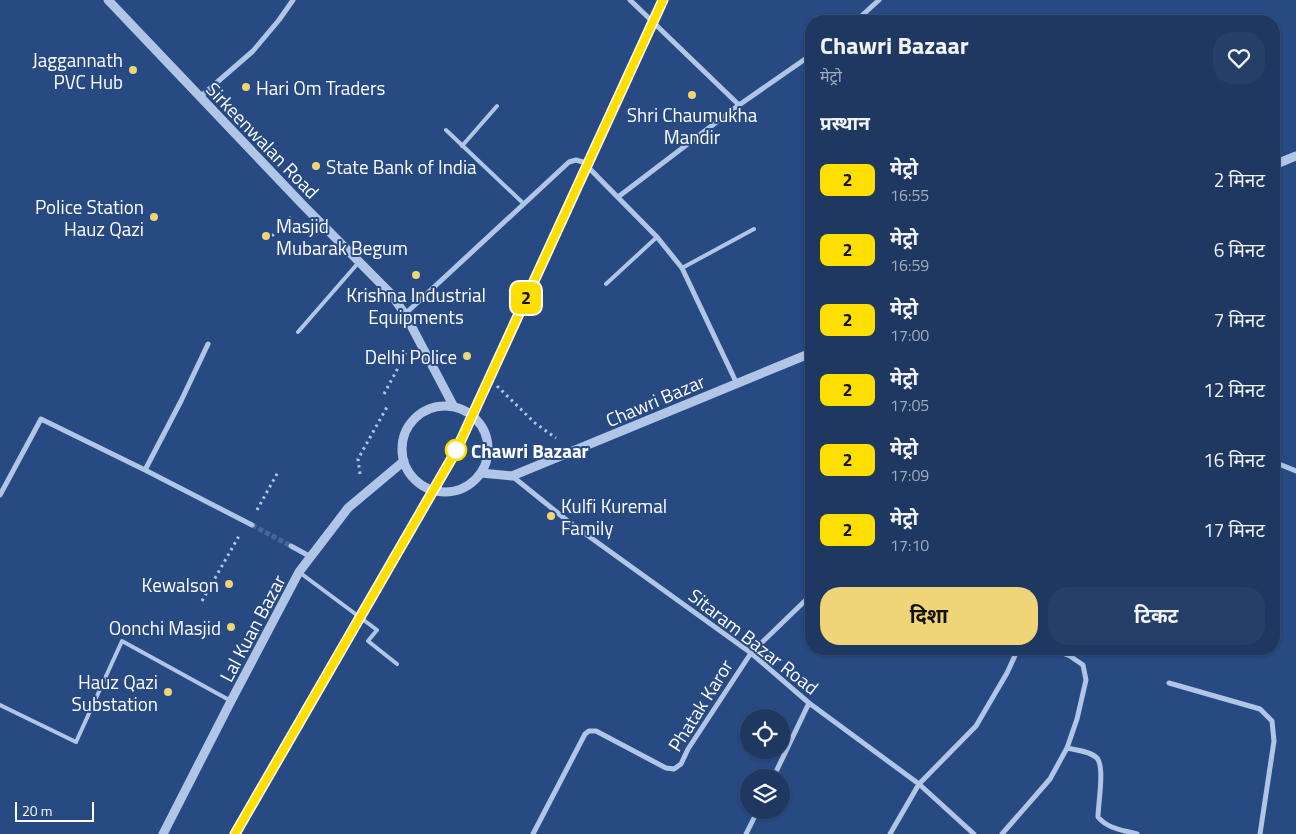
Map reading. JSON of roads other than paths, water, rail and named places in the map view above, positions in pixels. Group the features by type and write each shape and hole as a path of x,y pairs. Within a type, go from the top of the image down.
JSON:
{"street":[{"name":"Sirkeenwalan Road","path":"108,0 200,98 390,293 405,314 454,408"},
{"path":"200,98 253,51 293,0"},
{"path":"630,0 739,105"},
{"path":"863,15 879,0"},
{"path":"618,197 739,105 805,59"},
{"path":"1280,163 1296,156"},
{"path":"405,314 569,162 576,160 583,162 618,197 657,238 682,268 737,384"},
{"path":"145,470 208,344"},
{"name":"Chawri Bazar","path":"481,472 512,476 805,356"},
{"path":"440,407 454,408 468,413 479,423 486,436 488,444 487,459 481,472 463,488 449,492 434,491 420,485 410,474 404,461 402,446 405,432 414,420 425,411 440,407"},
{"path":"0,495 41,419 249,524"},
{"name":"Lal Kuan Bazar","path":"163,834 300,572 348,508 404,461"},
{"path":"1280,464 1296,471"},
{"name":"Sitaram Bazar Road","path":"512,476 569,522 751,653 809,703 919,784 974,834"},
{"path":"292,546 311,557"},
{"path":"751,653 805,601"},
{"name":"Phatak Karor","path":"533,834 585,734 589,731 596,731 666,768 674,769 680,764 751,653"},
{"path":"890,834 919,784 976,726 1015,655"},
{"path":"1002,834 1050,779 1067,748 1077,719 1086,680 1083,665 1068,655"},
{"path":"1169,683 1260,709 1272,721 1274,741 1260,834"},
{"path":"777,769 809,703"},
{"path":"1067,748 1090,754 1098,759 1101,767 1098,817 1103,824 1137,834"},
{"path":"746,834 754,819"}],"lane":[{"path":"462,146 497,106"},
{"path":"446,130 524,204"},
{"path":"682,268 754,229"},
{"path":"606,284 657,238"},
{"path":"298,332 359,262"},
{"path":"300,572 377,630 368,641 397,664"},
{"path":"0,706 76,742 122,641 231,701"}],"tunnel":[{"path":"252,525 291,546"}],"metro line":[{"name":"2","path":"235,834 456,451 663,0"}],"place":[{"name":"Jaggannath PVC Hub","path":"133,70"},
{"name":"Hari Om Traders","path":"246,87"},
{"name":"Shri Chaumukha Mandir","path":"692,95"},
{"name":"State Bank of India","path":"316,166"},
{"name":"Police Station Hauz Qazi","path":"154,217"},
{"name":"Masjid Mubarak Begum","path":"266,236"},
{"name":"Krishna Industrial Equipments","path":"416,275"},
{"name":"Delhi Police","path":"467,356"},
{"name":"Chawri Bazaar","path":"456,450"},
{"name":"Kulfi Kuremal Family","path":"551,516"},
{"name":"Kewalson","path":"229,584"},
{"name":"Oonchi Masjid","path":"231,627"},
{"name":"Hauz Qazi Substation","path":"168,692"}]}
